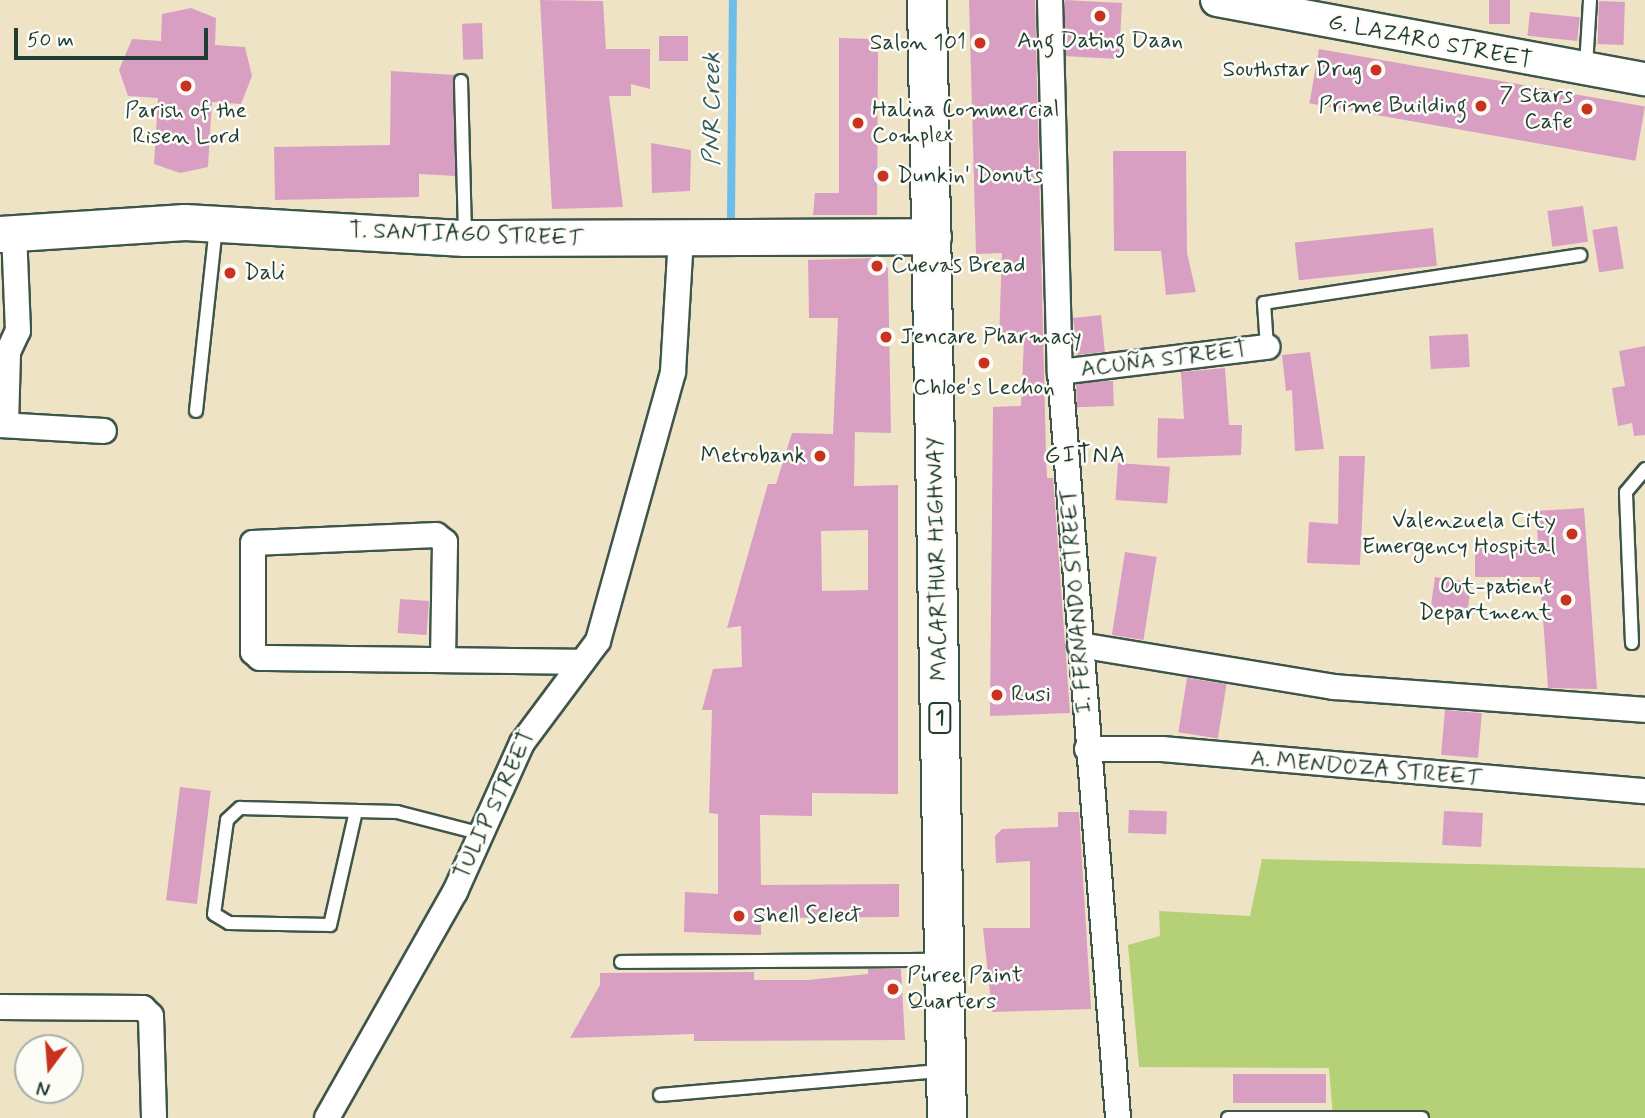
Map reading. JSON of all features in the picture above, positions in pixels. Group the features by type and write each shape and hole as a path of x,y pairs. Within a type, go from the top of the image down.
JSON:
{"highway":[{"name":"MACARTHUR HIGHWAY","path":"927,0 947,1118"}],"main road":[{"name":"T. SANTIAGO STREET","path":"7,233 217,224 465,238 933,236"}],"street":[{"name":"I. FERNANDO STREET","path":"1050,0 1060,372 1087,749 1118,1118"},
{"name":"G. LAZARO STREET","path":"1217,0 1645,79"},
{"path":"7,233 18,331 4,346 3,425 104,431"},
{"name":"TULIP STREET","path":"327,1118 482,834 522,743 582,662 611,605 659,432 678,334 681,239"},
{"name":"ACUÑA STREET","path":"1060,372 1267,347"},
{"path":"443,659 445,542 436,535 253,543 253,652 260,658 582,662"},
{"path":"1080,645 1334,687 1645,710"},
{"name":"A. MENDOZA STREET","path":"1087,749 1162,749 1645,791"},
{"path":"0,1007 143,1008 151,1016 154,1118"}],"lane":[{"path":"1586,70 1590,0"},
{"path":"461,81 465,238"},
{"path":"196,411 217,224"},
{"path":"1267,347 1264,303 1580,255"},
{"path":"1632,643 1626,492 1645,469"},
{"path":"356,811 330,925 229,923 214,914 233,811 356,811 397,812 482,834"},
{"path":"621,962 946,960"},
{"path":"660,1095 946,1070"},
{"path":"1228,1118 1422,1118"}],"green space":[{"path":"1262,859 1645,868 1645,1118 1333,1118 1329,1068 1139,1067 1128,945 1160,936 1159,911 1250,916"}],"building":[{"path":"540,0 603,1 606,49 650,49 650,89 631,84 631,96 609,96 623,207 552,209"},
{"path":"969,0 1035,0 1047,478 1053,478 1070,713 990,716 993,407 1021,406 1024,341 999,339 1002,253 976,254"},
{"path":"1065,0 1122,3 1119,59 1062,56"},
{"path":"1489,0 1510,0 1510,24 1489,24"},
{"path":"1599,1 1625,2 1623,45 1597,44"},
{"name":"Parish of the Risen Lord","path":"191,8 216,18 215,45 245,47 252,76 241,104 212,102 208,167 180,173 154,164 158,98 128,96 119,70 132,39 161,41 162,14"},
{"path":"1530,12 1580,17 1577,41 1527,36"},
{"path":"482,23 483,59 463,60 462,24"},
{"path":"659,36 688,36 688,61 659,61"},
{"name":"Halina Commercial Complex","path":"839,38 874,39 878,53 877,215 813,215 815,193 839,193"},
{"name":"Prime Building","path":"1319,49 1645,106 1635,161 1309,103"},
{"path":"391,71 455,75 455,176 419,174 419,197 275,200 274,147 390,145"},
{"path":"651,143 691,150 690,191 652,193"},
{"path":"1113,151 1186,151 1187,253 1196,292 1166,295 1161,251 1114,251"},
{"path":"1583,206 1588,242 1552,247 1547,211"},
{"path":"1617,226 1624,268 1599,272 1592,230"},
{"path":"1433,228 1437,266 1299,280 1295,243"},
{"path":"874,258 888,268 891,433 855,432 854,486 898,485 898,794 812,793 812,816 760,815 761,885 899,884 899,917 761,918 761,935 684,932 685,892 718,894 718,814 709,813 712,710 702,710 713,669 742,667 741,626 727,628 768,484 776,484 792,433 833,434 838,318 809,318 808,260","holes":["868,530 868,590 822,591 821,531"]},
{"path":"1101,315 1105,352 1077,355 1073,318"},
{"path":"1468,334 1470,367 1431,369 1429,336"},
{"path":"1645,346 1645,435 1634,436 1632,423 1618,426 1612,388 1625,386 1619,351"},
{"path":"1310,352 1324,449 1295,451 1292,390 1286,391 1282,355"},
{"path":"1225,368 1229,425 1242,425 1241,455 1157,458 1158,418 1184,419 1181,372"},
{"path":"1113,381 1114,406 1077,407 1076,382"},
{"path":"1339,456 1365,456 1360,565 1307,563 1309,522 1338,524"},
{"path":"1118,463 1170,467 1167,504 1115,500"},
{"name":"Out-patient Department","path":"1584,508 1597,689 1548,688 1540,577 1475,577 1475,542 1538,542 1536,511"},
{"path":"1125,552 1157,557 1143,640 1112,635"},
{"path":"1435,577 1472,582 1467,613 1431,608"},
{"path":"400,599 429,601 427,635 398,633"},
{"path":"1187,678 1227,684 1218,739 1178,732"},
{"path":"1445,710 1482,713 1478,758 1441,755"},
{"path":"180,787 211,791 197,904 166,900"},
{"path":"1129,810 1167,811 1166,834 1128,833"},
{"path":"1444,811 1483,813 1481,847 1442,845"},
{"path":"1058,812 1079,812 1091,1009 992,1012 983,928 1030,928 1030,861 996,863 995,836 1002,829 1058,827"},
{"path":"868,969 901,969 905,1040 694,1041 694,1034 570,1038 600,985 600,973 754,972 754,980 807,980 868,974"},
{"path":"1233,1074 1326,1074 1326,1103 1233,1103"}],"waterway":[{"name":"PNR Creek","path":"731,219 733,0"}],"place":[{"name":"Ang Dating Daan","path":"1100,16"},
{"name":"Salon 101","path":"980,43"},
{"name":"Southstar Drug","path":"1376,70"},
{"name":"Parish of the Risen Lord","path":"186,86"},
{"name":"Prime Building","path":"1481,106"},
{"name":"7 Stars Cafe","path":"1587,109"},
{"name":"Halina Commercial Complex","path":"858,123"},
{"name":"Dunkin' Donuts","path":"883,176"},
{"name":"Cuevas Bread","path":"877,266"},
{"name":"Dali","path":"230,273"},
{"name":"Jencare Pharmacy","path":"886,337"},
{"name":"Chloe's Lechon","path":"984,363"},
{"name":"Metrobank","path":"820,456"},
{"name":"Valenzuela City Emergency Hospital","path":"1572,534"},
{"name":"Out-patient Department","path":"1566,600"},
{"name":"Rusi","path":"997,695"},
{"name":"Shell Select","path":"739,916"},
{"name":"Puree Paint Quarters","path":"893,989"}],"district":[{"name":"GITNA","path":"1086,456"}]}
